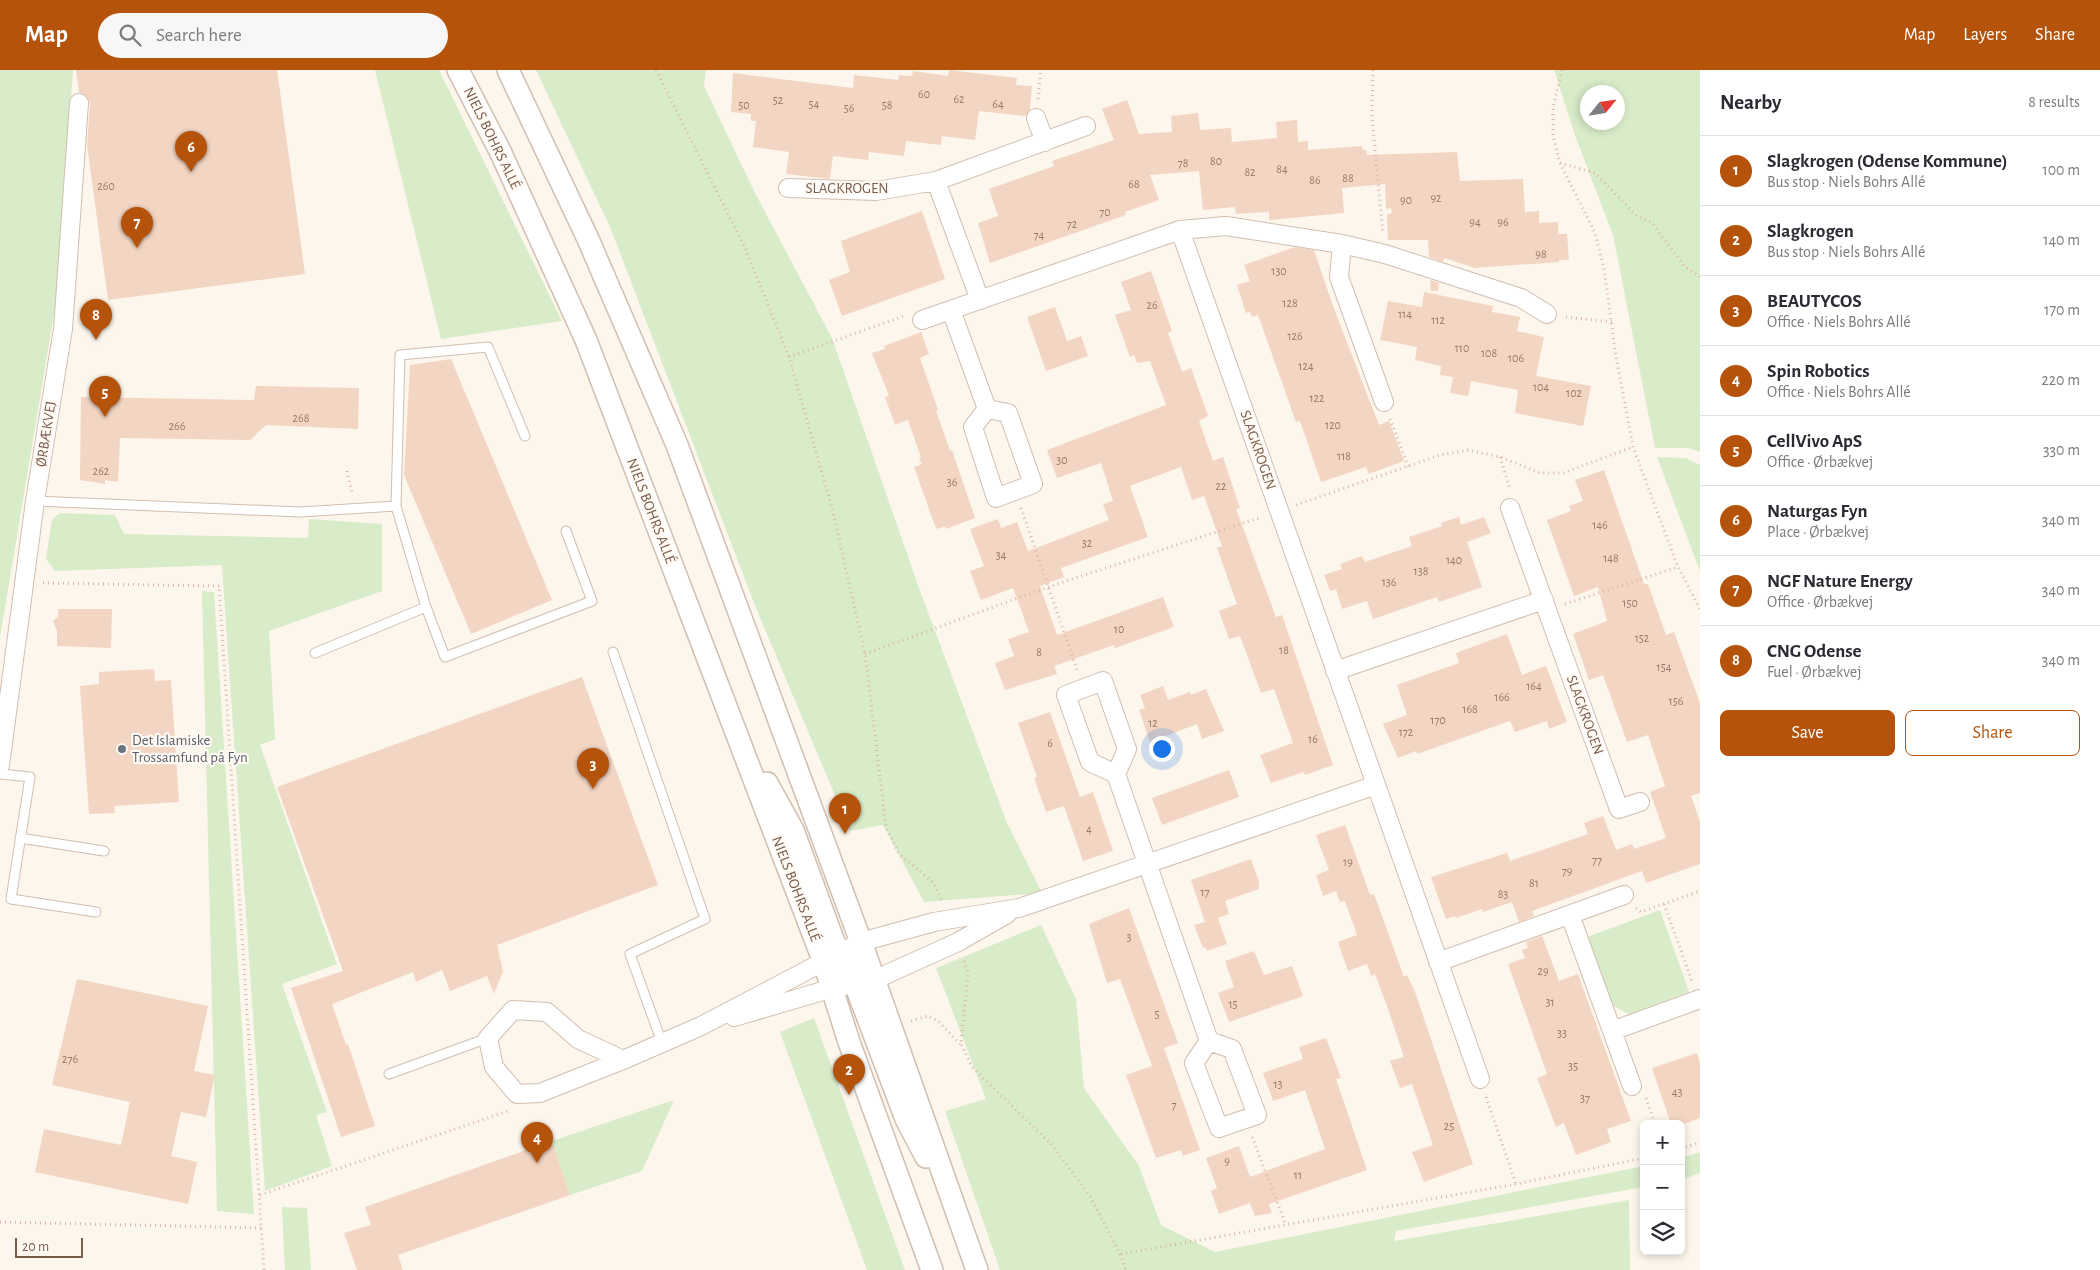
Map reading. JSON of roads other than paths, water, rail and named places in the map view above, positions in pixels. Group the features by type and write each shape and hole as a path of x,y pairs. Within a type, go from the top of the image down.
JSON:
{"street":[{"name":"NIELS BOHRS ALLÉ","path":"458,70 501,153 586,340 733,726 830,957 833,988 850,1042 932,1270"},
{"path":"508,70 588,239 677,445 861,942 865,982 961,1223 977,1270"},
{"name":"ØRBÆKVEJ","path":"0,765 35,501 63,329 79,103"},
{"path":"1036,118 1045,142"},
{"name":"SLAGKROGEN","path":"788,188 876,191 936,181 1086,126"},
{"path":"936,181 980,300"},
{"path":"922,320 1180,230 1226,226 1342,244 1385,254 1521,298 1546,314"},
{"name":"SLAGKROGEN","path":"1180,230 1480,1079"},
{"path":"1342,244 1339,277 1384,402"},
{"path":"952,310 987,409"},
{"path":"987,409 1008,413 1033,484 996,498 973,427 987,409"},
{"name":"SLAGKROGEN","path":"1510,508 1619,809 1640,802"},
{"path":"1335,671 1544,600"},
{"path":"1116,774 1090,762 1066,695 1103,681 1127,749 1116,774 1209,1041"},
{"path":"861,942 949,920 1019,908 1376,785"},
{"path":"1438,962 1624,895"},
{"path":"865,982 958,942 1019,908"},
{"path":"1570,914 1632,1086"},
{"name":"NIELS BOHRS ALLÉ","path":"488,1038 494,1067 517,1094 540,1093 701,1026 861,942"},
{"path":"830,957 865,982"},
{"name":"NIELS BOHRS ALLÉ","path":"701,1026 833,988 865,982"},
{"path":"1612,1031 1699,999"},
{"path":"488,1038 513,1010 548,1012 578,1039 623,1060"},
{"path":"1209,1041 1232,1049 1257,1115 1219,1128 1194,1063 1209,1041"}],"lane":[{"path":"525,436 488,348 400,355 396,506 426,607 445,657 592,601 566,531"},
{"path":"35,501 300,512 396,506"},
{"path":"315,653 426,607"},
{"path":"612,652 705,919 630,954 662,1043"},
{"path":"0,774 30,777 11,899 96,912"},
{"path":"20,838 104,851"},
{"path":"389,1074 488,1038"}],"place":[{"name":"Naturgas Fyn","path":"191,172"},
{"name":"NGF Nature Energy","path":"137,248"},
{"name":"CNG Odense","path":"96,340"},
{"name":"CellVivo ApS","path":"105,417"},
{"name":"Det Islamiske Trossamfund på Fyn","path":"122,749"},
{"name":"BEAUTYCOS","path":"593,789"},
{"name":"Slagkrogen (Odense Kommune)","path":"845,834"},
{"name":"Slagkrogen","path":"849,1095"},
{"name":"Spin Robotics","path":"537,1163"}]}
